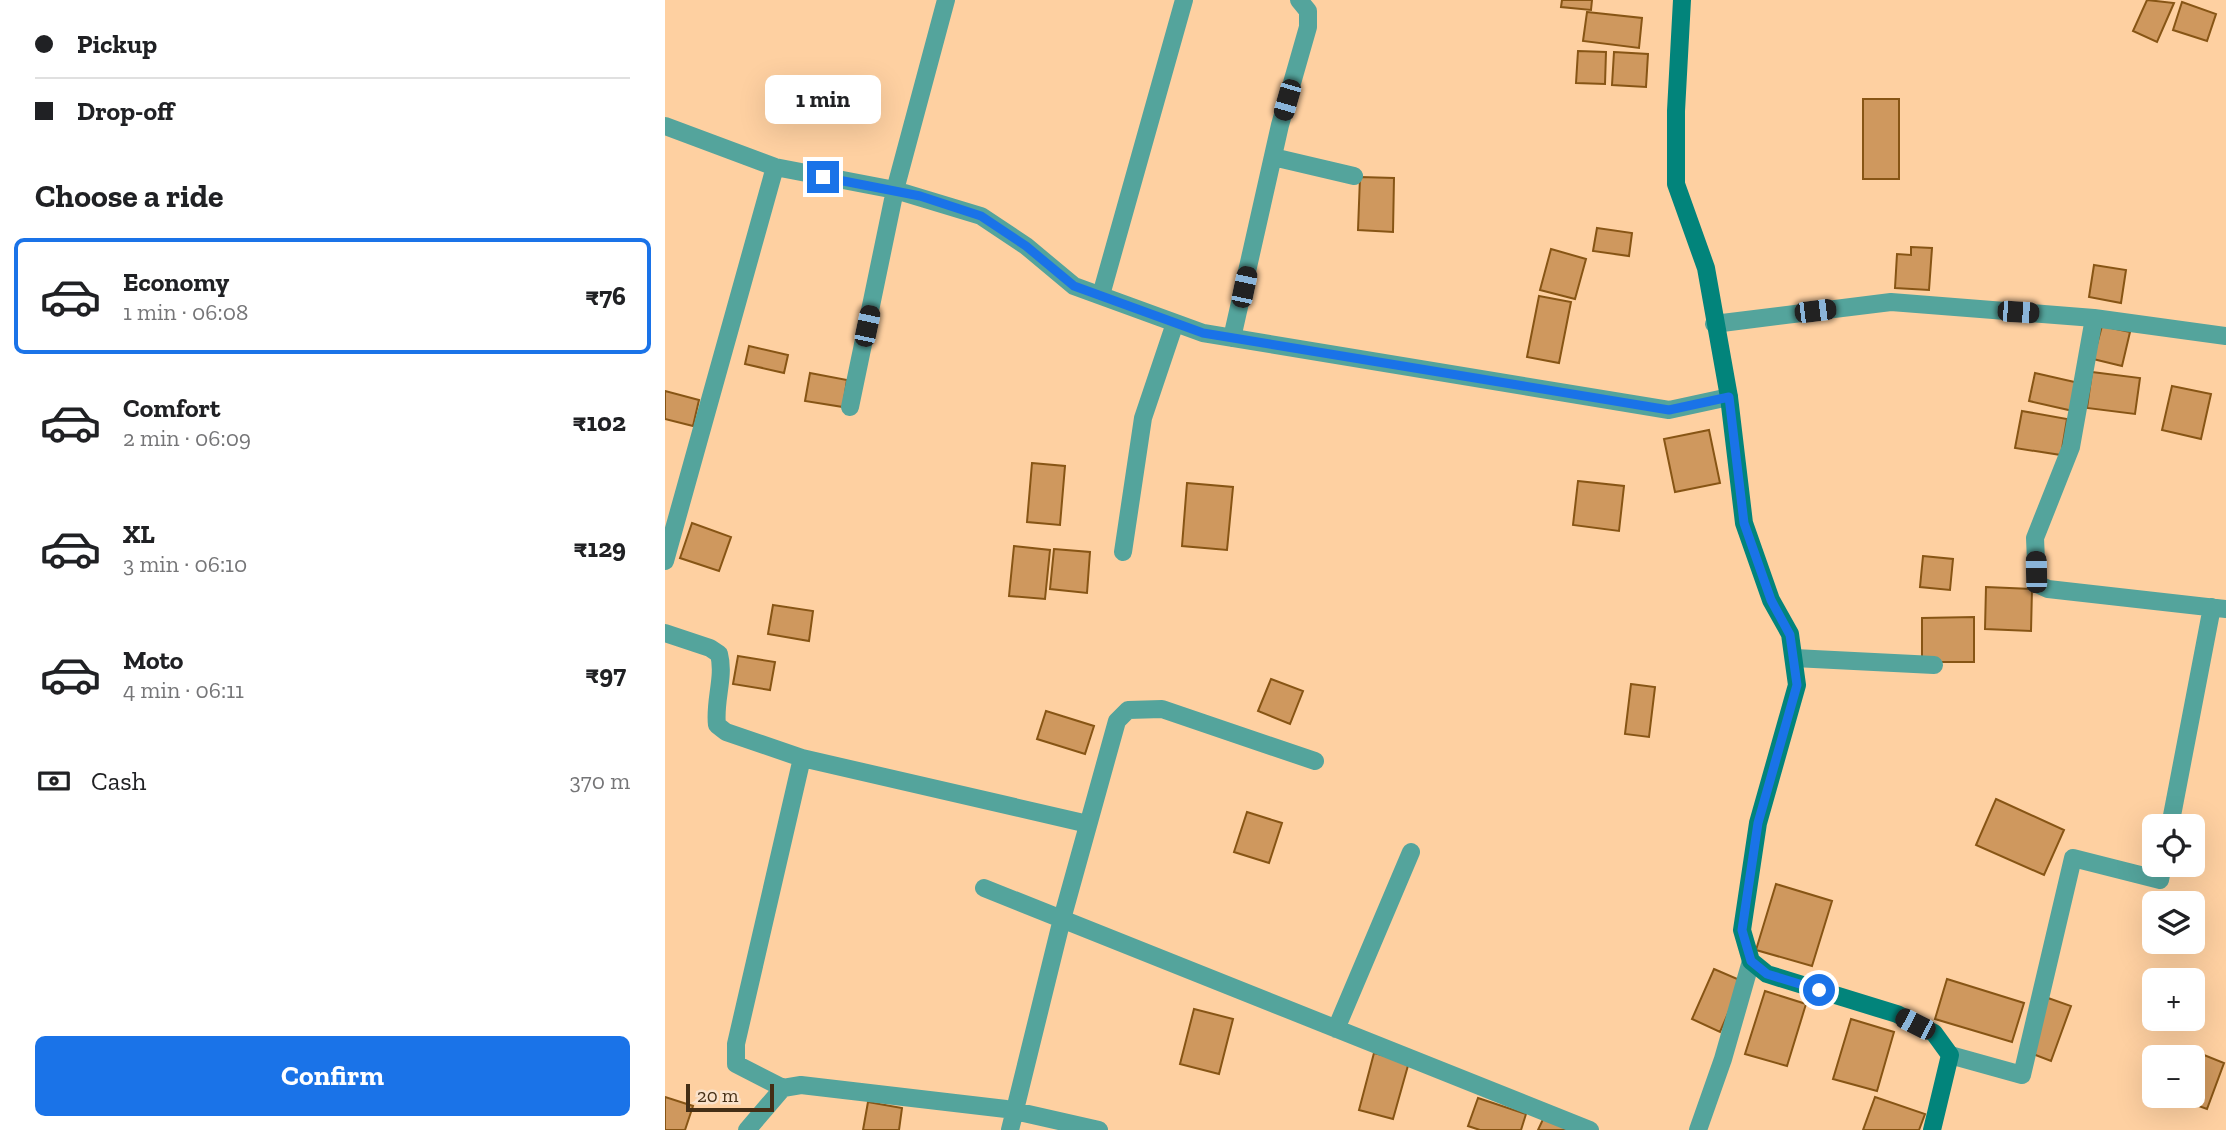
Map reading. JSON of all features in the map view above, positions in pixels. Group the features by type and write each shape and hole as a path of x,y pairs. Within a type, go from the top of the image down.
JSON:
{"street":[{"path":"850,407 895,190 946,0"},
{"path":"1101,295 1184,0"},
{"path":"1232,338 1273,157 1308,27 1308,11 1299,0"},
{"path":"1682,0 1676,111 1676,184 1706,268 1729,397 1744,523 1771,600 1790,635 1797,685 1758,823 1742,930 1751,961 1723,1059 1698,1130"},
{"path":"665,126 775,167 895,190 981,216 1026,246 1074,286 1203,333 1669,410 1729,397"},
{"path":"1273,157 1354,176"},
{"path":"665,561 775,167"},
{"path":"1714,324 1891,302 2094,317 2226,336"},
{"path":"2094,317 2071,447 2035,538 2037,584 2048,589 2219,608 2173,814"},
{"path":"1123,552 1143,418 1175,323"},
{"path":"665,633 710,648 719,654 722,665 717,725 726,732 802,758 1088,824"},
{"path":"1794,658 1934,665"},
{"path":"1010,1130 1062,919 1117,721 1128,710 1162,709 1315,761"},
{"path":"802,758 736,1044 736,1064 783,1088 801,1085 1015,1112 1099,1130"},
{"path":"1336,1029 1411,852"},
{"path":"1751,961 1767,974 1897,1014 1934,1033 1950,1055 2022,1075 2073,858 2142,875"},
{"path":"984,888 1590,1130"},
{"path":"1932,1130 1950,1055"},
{"path":"747,1130 783,1088"}],"building":[{"path":"1562,0 1592,0 1591,10 1561,7"},
{"path":"2147,0 2174,3 2157,42 2133,31"},
{"path":"2182,2 2216,14 2207,41 2173,30"},
{"path":"1587,12 1642,18 1639,48 1583,41"},
{"path":"1578,51 1606,52 1605,84 1576,83"},
{"path":"1614,52 1648,54 1646,87 1612,85"},
{"path":"1863,99 1899,99 1899,179 1863,179"},
{"path":"1360,177 1394,178 1393,232 1358,230"},
{"path":"1597,228 1632,233 1629,256 1593,251"},
{"path":"1911,247 1932,248 1929,290 1895,288 1897,254 1911,255"},
{"path":"1551,249 1586,259 1575,299 1540,290"},
{"path":"2094,265 2126,270 2121,303 2089,297"},
{"path":"1539,296 1571,302 1559,363 1527,357"},
{"path":"2102,326 2130,332 2122,366 2093,359"},
{"path":"749,346 788,355 784,373 745,364"},
{"path":"2092,372 2140,378 2135,414 2087,408"},
{"path":"810,373 847,380 843,407 805,401"},
{"path":"2035,373 2079,383 2073,411 2029,401"},
{"path":"2172,386 2211,394 2201,439 2162,430"},
{"path":"665,391 699,400 693,426 665,419"},
{"path":"2022,411 2067,419 2061,455 2015,448"},
{"path":"1709,430 1720,483 1675,492 1664,439"},
{"path":"1032,463 1065,466 1060,525 1027,522"},
{"path":"1578,481 1624,486 1619,531 1573,525"},
{"path":"1187,483 1233,487 1227,550 1182,546"},
{"path":"692,523 731,537 719,571 680,558"},
{"path":"1014,546 1050,550 1045,599 1009,596"},
{"path":"1054,549 1090,552 1087,593 1050,589"},
{"path":"1923,556 1953,559 1950,590 1920,587"},
{"path":"1986,587 2032,589 2031,631 1985,629"},
{"path":"773,605 813,611 809,641 768,634"},
{"path":"1974,617 1974,662 1922,662 1922,618"},
{"path":"738,656 775,662 770,690 733,684"},
{"path":"1271,679 1303,691 1290,724 1258,711"},
{"path":"1631,684 1655,687 1649,737 1625,734"},
{"path":"1046,711 1094,726 1085,754 1037,739"},
{"path":"1996,799 2064,830 2044,875 1976,845"},
{"path":"1247,812 1282,823 1269,863 1234,852"},
{"path":"1776,884 1832,901 1812,966 1756,950"},
{"path":"1714,969 1742,981 1720,1032 1692,1019"},
{"path":"1947,979 2024,1003 2012,1042 1935,1019"},
{"path":"1765,991 1806,1004 1787,1066 1745,1054"},
{"path":"2048,998 2071,1006 2051,1061 2028,1052"},
{"path":"1194,1009 1233,1019 1219,1074 1180,1064"},
{"path":"1851,1019 1894,1032 1877,1091 1833,1079"},
{"path":"1374,1053 1409,1062 1393,1119 1359,1110"},
{"path":"2205,1055 2224,1063 2207,1109 2204,1108"},
{"path":"665,1097 693,1106 685,1130 665,1130"},
{"path":"1875,1097 1925,1114 1919,1130 1863,1130"},
{"path":"1478,1098 1526,1114 1521,1130 1480,1130 1468,1126"},
{"path":"868,1102 902,1108 899,1130 863,1130"},
{"path":"1545,1115 1580,1130 1538,1130"}],"route":[{"path":"823,177 920,196 981,216 1026,246 1074,286 1203,333 1669,410 1729,397 1740,471 1744,523 1771,600 1790,635 1797,685 1758,823 1742,930 1751,961 1767,974 1819,990"}]}
